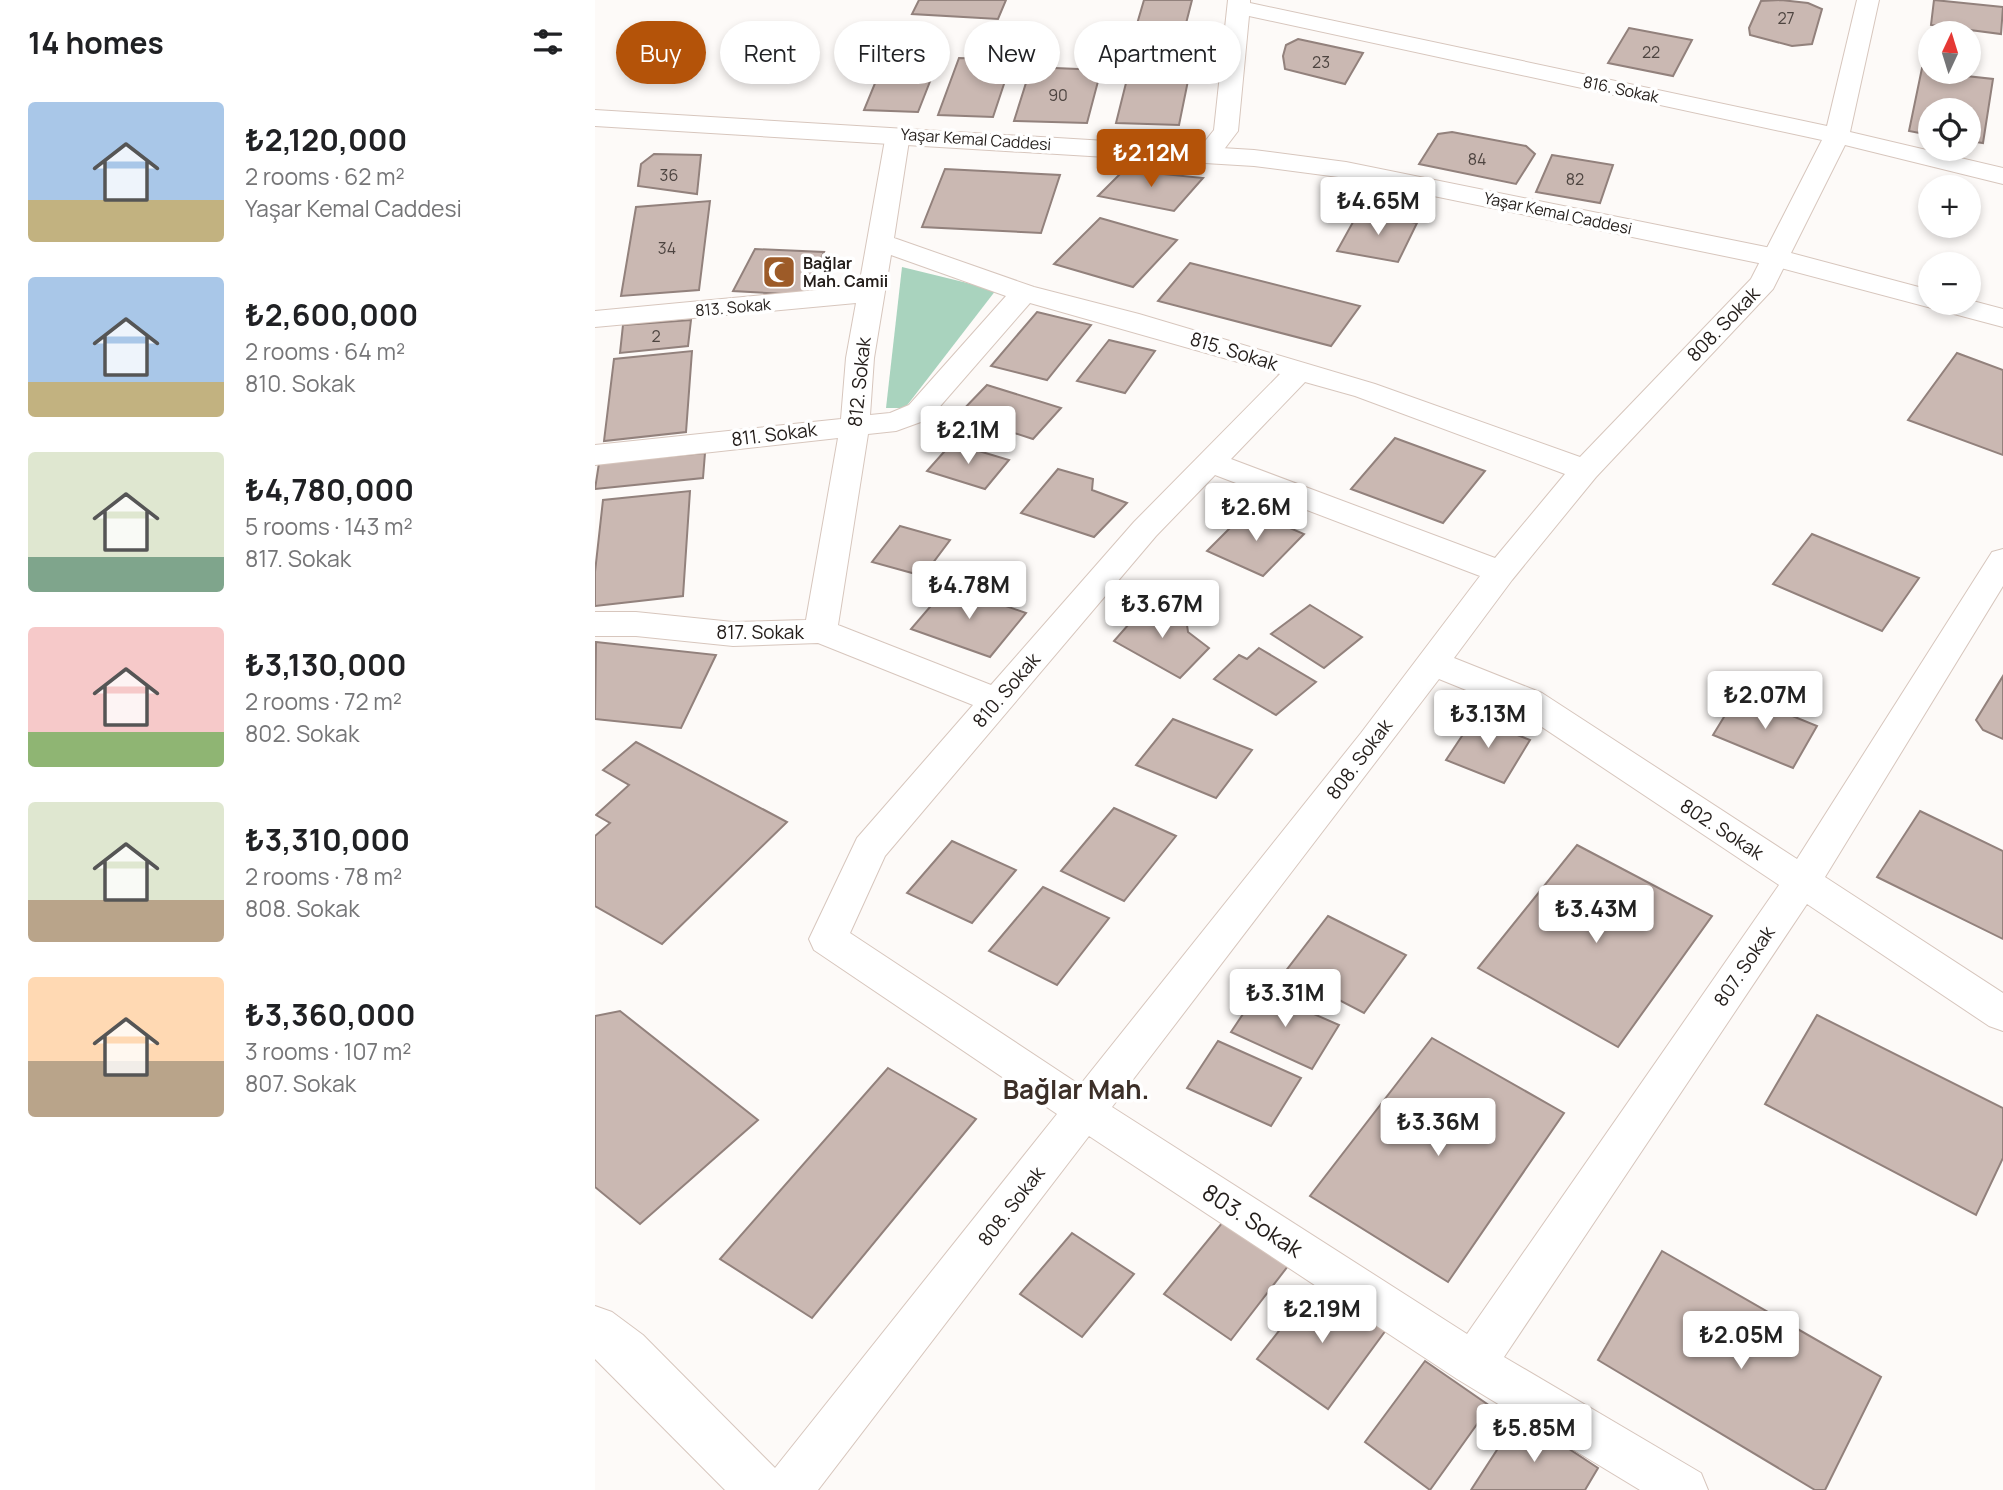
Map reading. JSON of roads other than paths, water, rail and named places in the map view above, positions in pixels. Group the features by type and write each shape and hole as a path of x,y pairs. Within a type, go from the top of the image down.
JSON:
{"street":[{"name":"808. Sokak","path":"787,1490 1085,1111 1501,572 1585,470 1763,283 1837,136 1868,0"},
{"name":"816. Sokak","path":"1238,4 1837,136 2003,176"},
{"path":"1207,155 1226,131 1238,4"},
{"name":"Yaşar Kemal Caddesi","path":"595,118 898,134 1207,155 1346,170 1776,258 1918,296"},
{"name":"812. Sokak","path":"821,632 855,425 860,358 898,134"},
{"name":"815. Sokak","path":"881,242 1024,293 1365,390 1585,470"},
{"name":"813. Sokak","path":"595,319 872,293"},
{"name":"811. Sokak","path":"595,455 896,422 919,412 1024,293"},
{"path":"1981,312 2003,318"},
{"name":"810. Sokak","path":"828,939 870,848 1145,529 1299,371"},
{"path":"1210,462 1501,572"},
{"name":"807. Sokak","path":"1473,1364 1802,881 2003,560"},
{"name":"817. Sokak","path":"595,624 733,634 821,632 997,701"},
{"name":"802. Sokak","path":"1431,662 1530,702 2003,1014"},
{"name":"803. Sokak","path":"828,939 1085,1111 1473,1364 1684,1490"},
{"path":"595,1329 625,1352 761,1490"}],"place":[{"name":"Bağlar Mah. Camii","path":"779,272"}],"district":[{"name":"Bağlar Mah.","path":"1076,1089"}]}
